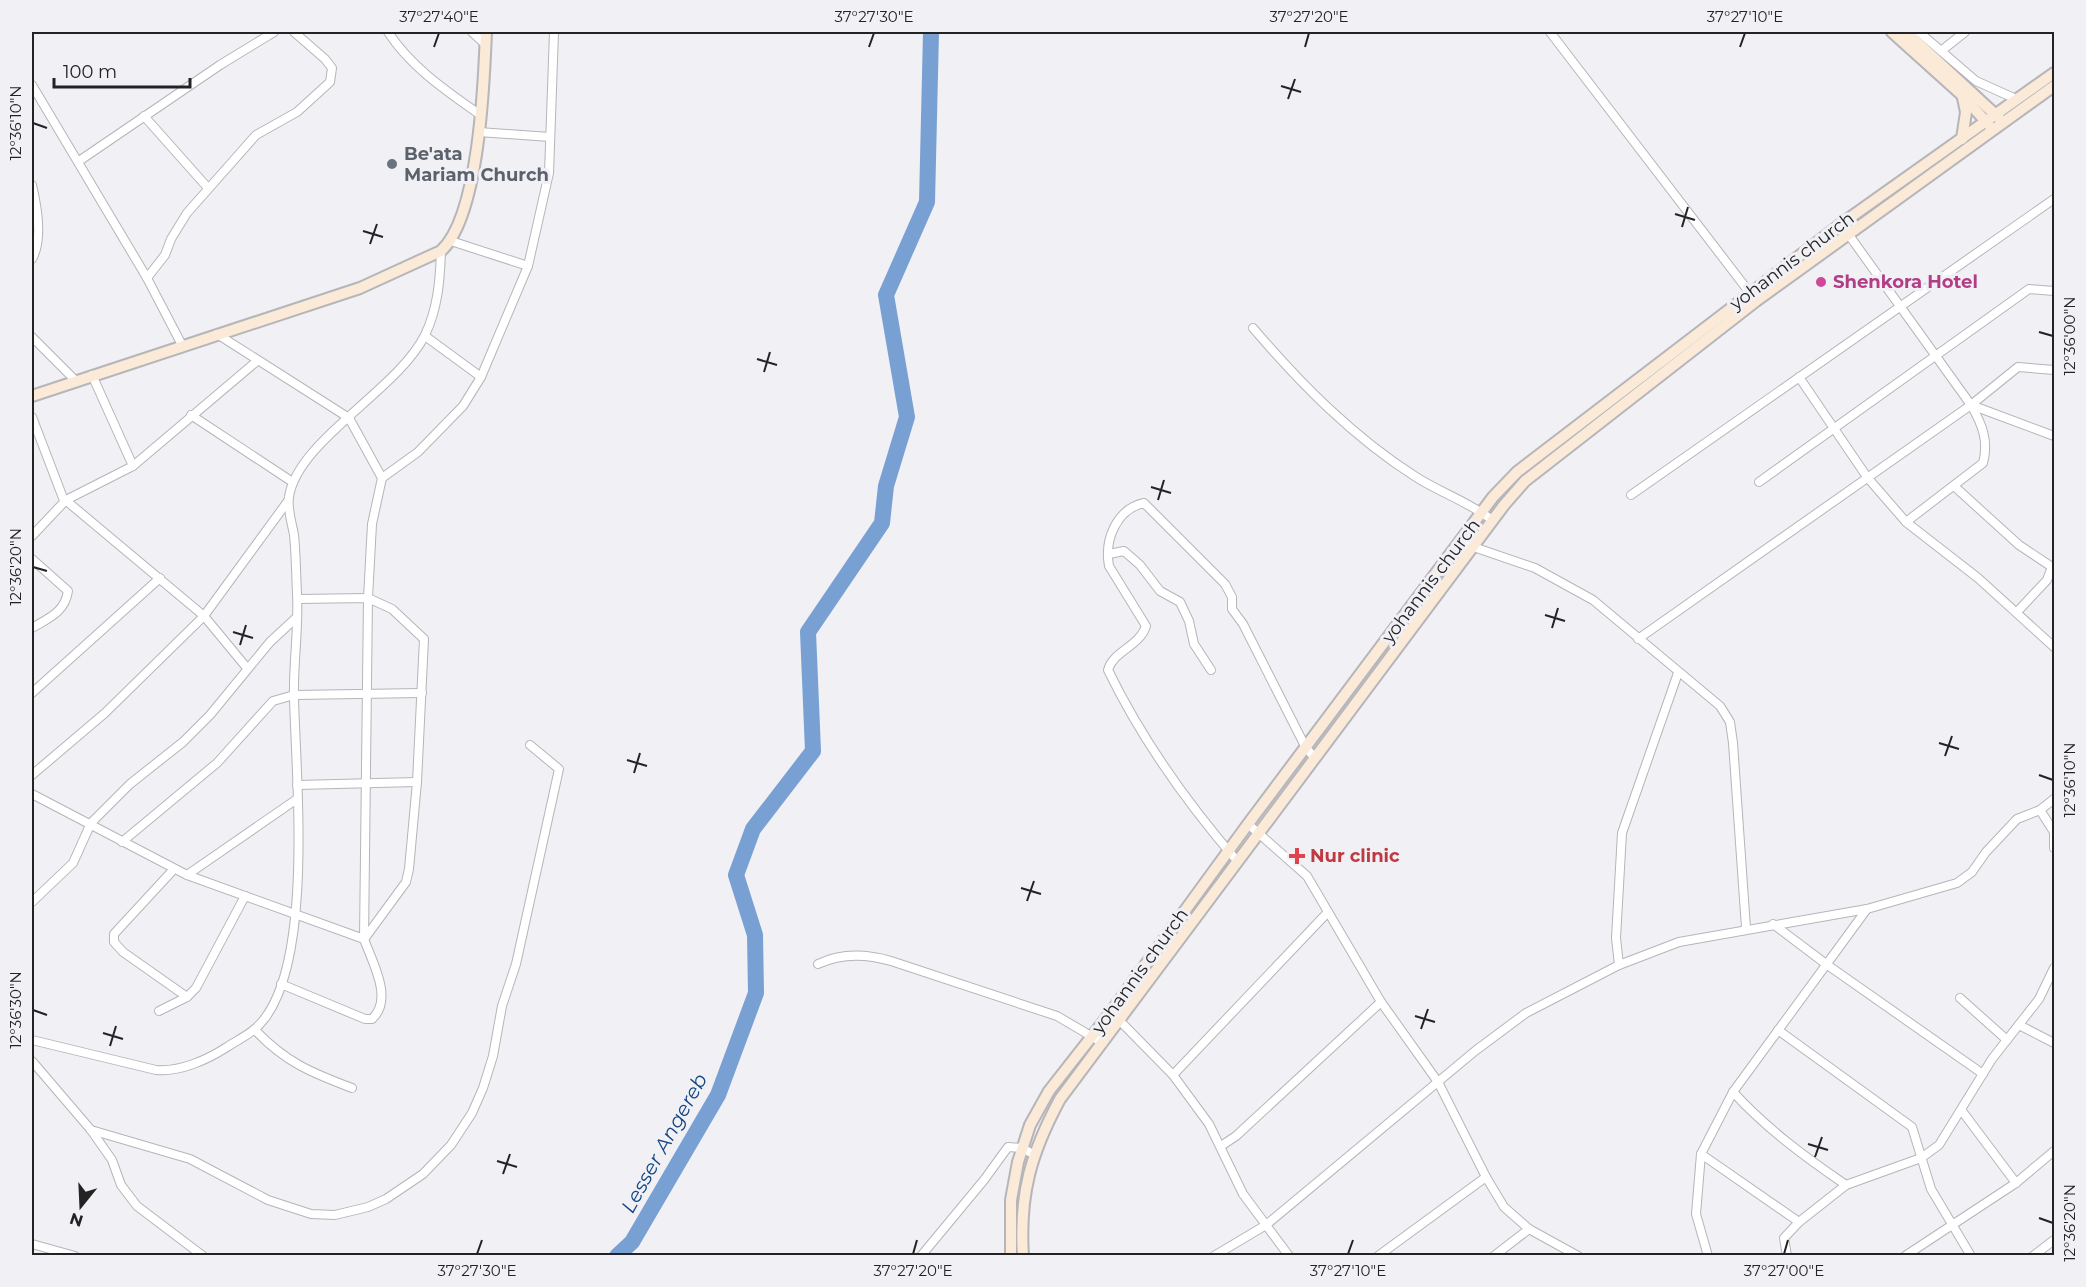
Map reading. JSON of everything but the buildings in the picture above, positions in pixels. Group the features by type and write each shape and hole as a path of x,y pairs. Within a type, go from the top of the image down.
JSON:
{"street":[{"path":"79,161 274,32"},
{"path":"147,278 165,255 171,239 187,213 256,135 297,112 330,82 332,68 325,58 294,32"},
{"path":"388,32 402,52 430,79 479,114"},
{"path":"472,32 485,44"},
{"path":"32,396 360,288 441,251 451,242 472,184 479,132 486,32"},
{"path":"382,477 418,452 463,406 481,377 528,266 549,173 554,32"},
{"path":"1550,32 1752,297"},
{"path":"1892,32 1994,122"},
{"path":"1906,32 1994,122"},
{"path":"1919,32 1976,81 2016,99"},
{"path":"1941,51 1965,32"},
{"name":"yohannis church","path":"1011,1256 1011,1200 1022,1149 1030,1125 1049,1091 1111,1012 1459,542 1517,472 1752,297 1841,224 1962,139 1994,122 2016,99 2055,73"},
{"path":"32,84 35,97 79,161 147,278 183,347"},
{"path":"1023,1256 1022,1201 1033,1154 1060,1099 1492,520 1525,482 1752,297 1848,233 1994,122 2055,86"},
{"path":"1962,95 1966,112 1962,139"},
{"path":"144,116 207,188"},
{"path":"479,132 550,137"},
{"path":"32,185 38,231 36,252 32,259"},
{"path":"1631,495 2055,199"},
{"path":"1841,224 1971,405 1981,423 1987,448 1983,463 1906,522"},
{"path":"451,242 528,266"},
{"path":"32,1040 156,1070 170,1071 216,1055 255,1030 267,1016 281,984 297,916 294,695 298,599 294,537 288,501 291,481 304,461 408,361 425,336 440,288 441,251"},
{"path":"1759,482 2030,289 2055,291"},
{"path":"1253,328 1304,386 1369,442 1418,478 1482,512 1492,520"},
{"path":"217,334 349,418 382,477 372,524 368,598 364,939 381,989 380,1008 372,1019 356,1016 281,984"},
{"path":"425,336 481,377"},
{"path":"32,337 76,381"},
{"path":"32,536 66,500 133,466 257,361"},
{"path":"1638,639 1971,405 2019,367 2055,370"},
{"path":"92,375 133,466"},
{"path":"1799,377 1867,477 1906,522 2017,612 2055,647"},
{"path":"1971,405 2055,436"},
{"path":"191,416 291,481"},
{"path":"32,417 66,500 204,616 247,668"},
{"path":"1954,486 2019,545 2053,567 2047,580 2017,612"},
{"path":"32,775 105,712 204,616 288,501"},
{"path":"1238,862 1186,801 1134,720 1108,670 1110,664 1138,640 1146,626 1108,566 1114,524 1120,514 1131,506 1144,502 1230,590 1232,609 1244,624 1306,748 1315,758"},
{"path":"1459,542 1535,568 1593,600 1720,706 1730,722 1746,928"},
{"path":"1109,554 1125,551 1140,565 1160,591 1180,602 1189,621 1194,644 1211,670"},
{"path":"32,559 68,591 66,604 57,613 32,628"},
{"path":"32,693 160,578"},
{"path":"298,599 368,598 392,609 424,639 417,782 406,882 364,939"},
{"path":"32,902 73,863 91,823 130,784 196,729 247,668 297,617"},
{"path":"1619,965 1616,938 1622,833 1678,672"},
{"path":"122,842 217,763 273,701 294,695 422,693"},
{"path":"91,1130 190,1159 268,1200 311,1214 335,1215 368,1207 386,1199 423,1174 451,1146 472,1113 493,1056 502,1006 516,964 559,769 530,745"},
{"path":"297,785 417,782"},
{"path":"32,794 186,875 364,939"},
{"path":"186,875 297,799"},
{"path":"1214,1256 1266,1225 1438,1082 1526,1013 1619,965 1679,942 1746,928 1867,909 1957,884 1972,872 1986,852 2017,819 2040,810 2055,799"},
{"path":"2040,810 2054,832 2055,848"},
{"path":"1248,824 1307,876 1381,1002 1438,1082 1486,1177 1504,1207 1529,1229 1578,1256"},
{"path":"174,869 114,934 114,942 123,952 188,997"},
{"path":"159,1011 188,997 196,988 245,896"},
{"path":"1708,1256 1696,1214 1701,1154 1733,1092 1867,909"},
{"path":"1173,1075 1328,912"},
{"path":"1773,924 1983,1074"},
{"path":"818,964 837,958 871,955 1057,1016 1093,1035 1103,1043"},
{"path":"1787,1256 1784,1238 1799,1222 1846,1185 1921,1158 1939,1145 1983,1074 2039,999 2055,968"},
{"path":"1960,998 2007,1040"},
{"path":"1221,1146 1236,1136 1381,1002"},
{"path":"1111,1012 1173,1075 1209,1124 1243,1194 1289,1256"},
{"path":"2019,1025 2055,1043"},
{"path":"255,1030 275,1051 313,1073 352,1088"},
{"path":"1778,1030 1912,1127 1931,1189 1971,1256"},
{"path":"32,1061 91,1130 112,1160 121,1185 137,1206 203,1256"},
{"path":"1733,1092 1754,1115 1794,1150 1846,1185"},
{"path":"1962,1111 2016,1183"},
{"path":"921,1256 984,1180 1008,1147 1022,1149 1033,1154"},
{"path":"1905,1256 1953,1227 2016,1183 2055,1151"},
{"path":"1701,1154 1799,1222"},
{"path":"1378,1256 1486,1177"},
{"path":"1494,1256 1529,1229"},
{"path":"2033,1256 2055,1240"},
{"path":"32,1244 75,1256"}],"waterway":[{"name":"Lesser Angereb","path":"617,1256 632,1242 718,1095 756,993 755,935 736,875 753,829 813,751 808,632 882,523 886,486 907,417 886,295 927,202 931,32"}],"place":[{"name":"Be'ata Mariam Church","path":"392,164"},
{"name":"Shenkora Hotel","path":"1821,282"},
{"name":"Nur clinic","path":"1297,856"}]}
